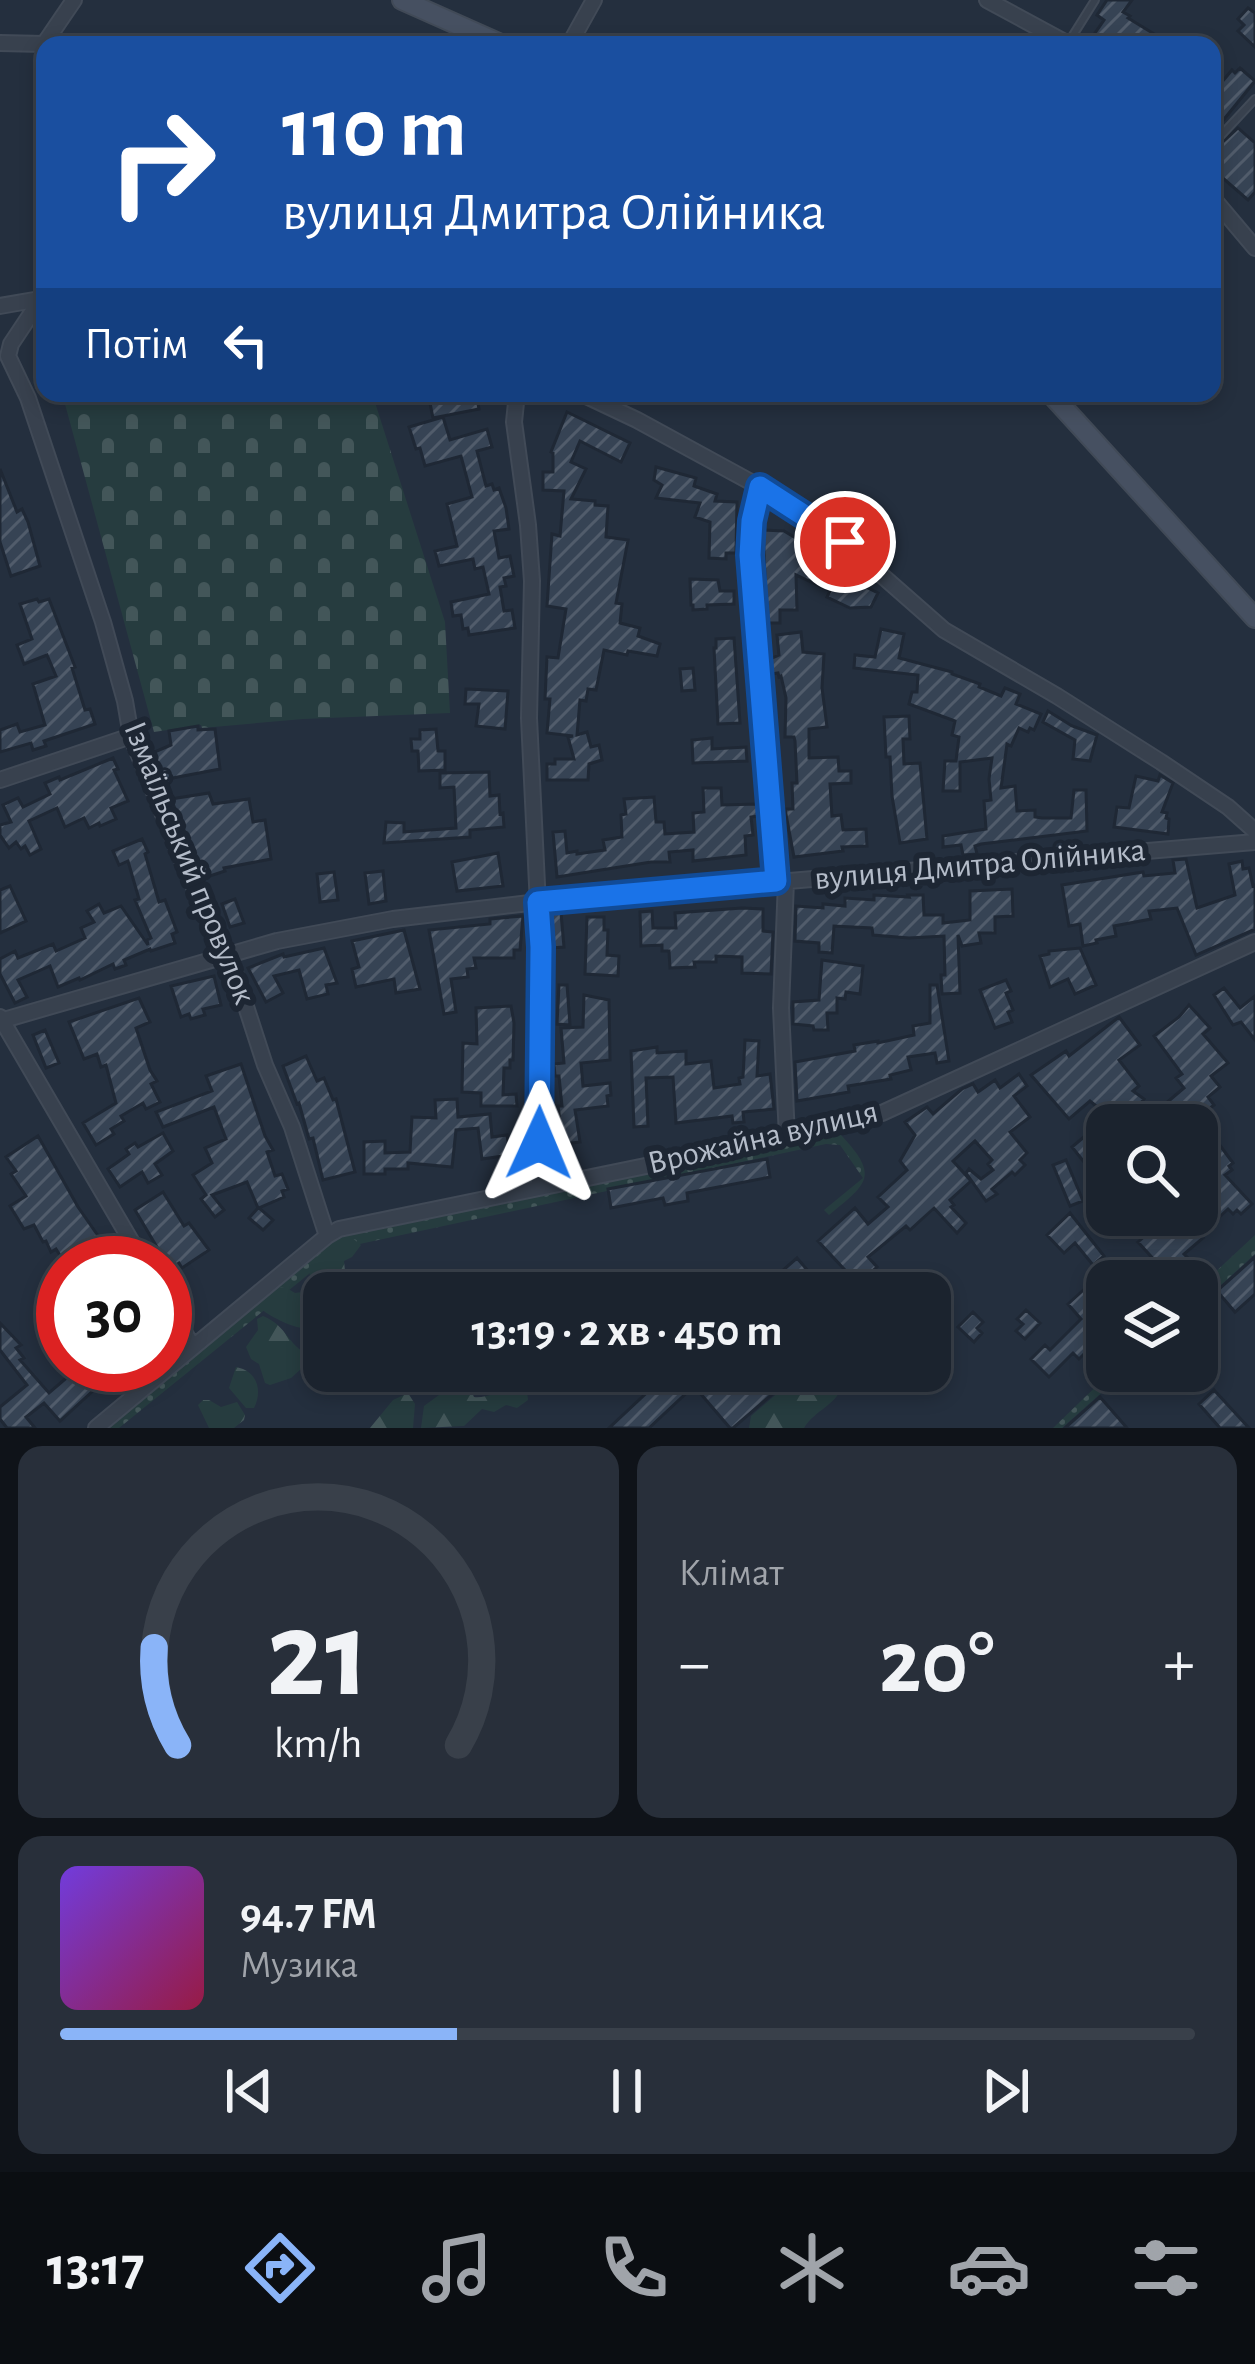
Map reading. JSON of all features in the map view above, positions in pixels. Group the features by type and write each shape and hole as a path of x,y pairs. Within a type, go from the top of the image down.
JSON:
{"street":[{"path":"49,36 74,0"},
{"path":"401,0 483,36"},
{"path":"574,36 594,0"},
{"path":"987,0 1054,36"},
{"path":"0,43 36,44"},
{"path":"1221,208 1255,248"},
{"path":"0,306 36,297"},
{"name":"Ізмаїльський провулок","path":"36,305 4,353 28,398 103,622 131,736 181,858 229,954 327,1236"},
{"path":"516,402 514,422 532,581 529,736 541,947 539,1188"},
{"path":"599,402 760,487 845,542 944,630 1161,762 1255,831"},
{"path":"1057,402 1255,618"},
{"path":"760,487 750,555 782,881 782,1070 787,1137"},
{"path":"0,781 131,736"},
{"name":"вулиця Дмитра Олійника","path":"1,1020 277,941 393,920 538,902 1255,842"},
{"name":"Врожайна вулиця","path":"96,1428 339,1229 787,1137 882,1113 1255,942"},
{"path":"1,1020 128,1236"}],"lane":[{"path":"1074,36 1095,0"},
{"path":"1221,135 1255,99"}],"green space":[{"path":"64,402 375,402 445,622 450,713 201,725 154,732"},
{"path":"831,1133 840,1134 853,1148 864,1170 864,1178 853,1195 829,1215 824,1210 863,1178 840,1145 826,1144 341,1248 311,1272 303,1272 303,1279 192,1369 192,1356 340,1235"},
{"path":"1255,1235 1255,1254 1218,1288 1218,1269"},
{"path":"350,1236 361,1245 344,1261 348,1272 310,1272 309,1264 334,1241"},
{"path":"276,1288 302,1292 303,1328 259,1307"},
{"path":"263,1316 278,1325 303,1351 303,1367 291,1378 265,1383 259,1364 251,1359 246,1347 258,1330 257,1319"},
{"path":"236,1367 256,1382 254,1408 246,1408 229,1388"},
{"path":"148,1392 163,1392 119,1428 105,1428"},
{"path":"527,1392 528,1400 517,1408 482,1409 464,1426 421,1428 424,1406 439,1395"},
{"path":"779,1392 838,1392 804,1428 749,1428 751,1416"},
{"path":"1090,1392 1102,1392 1062,1428 1053,1428"},
{"path":"408,1393 415,1404 413,1428 370,1428 393,1400"},
{"path":"203,1400 221,1407 237,1402 244,1420 234,1428 209,1428 198,1405"}],"building":[{"path":"1107,0 1132,0 1123,12 1157,36 1093,36 1104,20 1097,15"},
{"path":"1248,8 1255,13 1255,47 1238,31 1244,25 1238,19"},
{"path":"1240,68 1255,81 1221,123 1221,83 1232,70 1235,73"},
{"path":"1238,128 1255,143 1255,192 1248,200 1221,176 1221,144"},
{"path":"430,402 478,402 479,409 433,418"},
{"path":"567,412 630,443 621,462 580,441 571,462 586,469 571,499 608,506 606,537 628,540 616,603 622,604 620,623 640,628 638,636 660,644 657,656 604,650 596,690 588,689 586,701 580,700 577,735 587,732 591,747 599,745 602,760 589,764 588,780 547,780 547,764 574,759 568,737 573,736 547,733 550,699 545,699 547,657 558,658 566,609 547,606 552,534 560,536 564,491 543,490 543,472 553,472 551,452"},
{"path":"443,417 450,440 487,429 492,447 477,451 486,486 499,488 506,508 509,529 494,531 499,558 510,556 514,576 504,578 506,586 500,587 504,611 512,610 515,628 469,635 461,615 453,616 451,602 489,594 483,567 475,569 473,559 439,566 435,551 457,546 447,504 472,497 461,456 425,466 420,448 416,449 409,427"},
{"path":"656,467 696,478 694,486 717,494 715,501 737,502 736,553 726,553 726,559 709,558 710,522 695,517 700,503 656,498 662,485 654,480"},
{"path":"0,469 17,512 22,509 28,522 40,566 11,576 0,542"},
{"path":"763,530 784,531 836,562 832,570 878,593 871,607 850,608 827,597 830,591 796,575 797,610 780,610 780,623 767,623"},
{"path":"690,579 718,580 720,591 734,591 734,604 693,610"},
{"path":"49,599 75,667 85,710 90,709 95,724 44,741 46,746 33,750 31,743 0,752 0,730 17,724 20,732 45,725 33,684 56,676 47,655 24,664 17,645 32,639 20,604"},
{"path":"881,629 904,634 899,658 952,672 1001,696 1005,688 1020,694 1016,704 1041,714 1034,730 1019,728 1011,746 1007,744 1001,788 1015,786 1017,811 1035,810 1035,817 1042,818 1071,818 1074,790 1086,790 1087,831 981,844 975,846 977,854 963,855 961,845 943,847 943,836 986,829 984,801 991,800 992,758 960,762 960,791 943,791 945,761 956,761 955,721 909,704 912,692 917,692 918,675 854,668 855,655 875,657"},
{"path":"801,632 803,652 824,654 827,727 809,729 809,758 838,757 839,771 851,771 851,783 830,784 832,816 841,815 843,830 866,829 867,846 794,857 785,809 793,809 792,783 797,783 795,741 785,737 786,698 781,676 771,674 770,659 779,655 777,635"},
{"path":"734,638 740,723 718,724 714,648 716,639"},
{"path":"693,668 695,690 682,691 680,669"},
{"path":"466,689 508,691 505,729 476,726 479,704 465,704"},
{"path":"1048,711 1097,735 1090,761 1073,759 1075,740 1043,722"},
{"path":"909,716 904,764 920,763 927,839 900,843 884,717"},
{"path":"198,726 198,730 215,729 220,769 162,780 152,753 171,745 169,731"},
{"path":"436,729 438,751 445,751 445,770 419,771 418,751 412,751 411,739 420,739 420,730"},
{"path":"712,738 712,749 746,747 747,761 693,763 692,740"},
{"path":"113,758 128,801 111,808 116,819 89,828 84,818 65,827 57,808 29,821 41,849 30,855 16,842 9,848 0,835 0,825 11,822 3,805 18,798 23,807 50,794 45,783"},
{"path":"489,772 490,796 499,795 504,827 470,830 470,837 384,843 386,822 404,823 404,832 456,828 454,787 440,788 440,773"},
{"path":"1160,775 1173,783 1162,812 1169,819 1168,834 1114,827 1117,807 1129,808 1136,776 1158,781"},
{"path":"703,788 721,788 722,805 758,804 759,816 751,817 753,835 745,836 746,855 693,861 693,850 669,852 670,862 557,877 553,832 565,831 567,853 605,850 603,840 622,837 624,799 654,797 656,822 664,822 665,834 694,832 693,813 704,812"},
{"path":"209,793 213,804 249,799 253,822 265,820 271,859 224,868 204,878 171,799"},
{"path":"142,839 159,902 165,900 177,932 172,934 175,943 58,987 50,966 18,980 27,997 15,1003 0,974 0,959 15,951 18,958 53,944 56,951 85,938 81,928 94,922 87,911 99,904 104,913 121,906 148,945 151,938 135,900 139,899 128,861 119,865 113,851"},
{"path":"498,853 503,886 457,891 452,862"},
{"path":"1186,859 1197,908 1235,895 1229,864 1242,861 1243,869 1249,868 1255,885 1255,929 1196,955 1177,908 1149,911 1151,919 1114,926 1116,936 1083,946 1080,924 1069,926 1062,885 1143,872 1144,876 1175,873 1173,860"},
{"path":"383,871 386,901 369,904 365,873"},
{"path":"334,872 338,900 320,902 317,874"},
{"path":"10,886 26,921 0,933 0,890"},
{"path":"1012,889 1013,916 995,917 995,933 979,933 981,943 962,946 958,935 960,993 942,994 944,936 873,935 872,928 834,926 832,953 819,952 819,943 795,941 796,906 823,908 823,904 845,906 845,898 923,895 924,915 943,915 943,923 970,920 970,891"},
{"path":"235,899 244,923 230,927 222,904"},
{"path":"763,909 763,931 773,932 771,974 742,973 742,957 716,956 716,962 670,968 669,951 662,951 662,945 641,946 640,912 652,911 653,928 676,928 675,913"},
{"path":"561,913 564,947 551,948 550,914"},
{"path":"523,916 520,950 514,950 514,958 474,958 476,968 467,969 468,977 451,979 456,1012 444,1014 429,930"},
{"path":"587,917 604,917 607,955 619,956 618,976 585,974"},
{"path":"404,930 420,989 396,993 394,979 356,987 352,969 359,967 352,941"},
{"path":"324,948 337,983 326,985 328,994 307,999 299,970 274,976 283,993 266,1002 248,968 283,954"},
{"path":"1080,948 1096,985 1075,994 1068,979 1050,987 1040,956"},
{"path":"822,960 863,966 860,994 846,992 845,999 837,998 837,1013 827,1013 828,1030 814,1030 793,1024 793,1002 819,1000"},
{"path":"214,976 221,1005 203,1009 205,1015 181,1017 171,986"},
{"path":"1006,980 1012,1022 995,1028 980,990"},
{"path":"559,985 567,985 570,1025 557,1024"},
{"path":"930,985 937,985 949,1061 937,1063 935,1053 908,1057 911,1070 890,1075 891,1079 797,1101 795,1062 914,1035 913,1026 930,1023"},
{"path":"1224,988 1240,1008 1255,996 1255,1040 1241,1022 1233,1025 1214,995"},
{"path":"584,995 609,1000 610,1060 581,1063 583,1086 610,1083 611,1095 608,1106 575,1110 580,1142 563,1144 559,1076 555,1076 554,1064 564,1063 561,1028 583,1027"},
{"path":"139,998 150,1022 136,1028 157,1081 151,1084 160,1102 146,1109 143,1103 121,1116 124,1121 111,1129 114,1134 96,1145 83,1123 116,1103 106,1065 101,1067 97,1054 84,1059 69,1022"},
{"path":"1189,1005 1210,1028 1203,1034 1228,1063 1211,1076 1220,1087 1208,1097 1213,1104 1165,1104 1184,1088 1176,1078 1182,1074 1154,1036"},
{"path":"511,1006 513,1060 510,1068 504,1068 503,1095 516,1094 517,1106 481,1106 481,1093 462,1092 463,1043 477,1044 476,1008"},
{"path":"1119,1017 1140,1045 1119,1060 1139,1086 1133,1091 1144,1099 1140,1104 1090,1101 1069,1119 1031,1075 1066,1051 1069,1056"},
{"path":"45,1030 59,1063 46,1068 33,1035"},
{"path":"745,1040 759,1041 757,1076 770,1074 774,1109 743,1112 744,1122 733,1123 732,1116 676,1123 673,1077 646,1078 648,1126 634,1127 631,1051 657,1047 657,1053 686,1051 686,1064 711,1061 714,1088 740,1084"},
{"path":"306,1056 317,1081 324,1078 336,1099 355,1172 323,1180 313,1138 309,1139 283,1066"},
{"path":"241,1064 273,1150 267,1152 275,1176 282,1174 288,1189 282,1191 284,1197 259,1208 273,1220 263,1230 249,1218 258,1208 247,1182 212,1195 224,1210 215,1217 201,1199 206,1195 193,1175 212,1163 205,1148 226,1139 214,1107 163,1127 156,1112 212,1091 206,1076"},
{"path":"1019,1074 1027,1086 1014,1096 1030,1117 1010,1132 1027,1153 1020,1160 1025,1165 992,1189 997,1194 986,1201 966,1173 969,1169 981,1179 993,1170 988,1164 992,1160 975,1141 953,1161 971,1181 950,1200 966,1223 957,1233 934,1208 868,1257 877,1267 871,1272 847,1272 818,1241 855,1208 868,1224 888,1207 878,1197 907,1170 900,1161 915,1135 905,1122 927,1107 933,1114 973,1084 978,1092 995,1080 1000,1088"},
{"path":"457,1099 458,1117 490,1114 492,1137 507,1135 510,1155 482,1159 478,1128 456,1130 452,1167 408,1163 408,1169 364,1174 364,1142 385,1141 385,1153 410,1152 412,1117 436,1118 435,1100"},
{"path":"163,1133 173,1151 155,1164 162,1175 148,1183 142,1172 120,1187 108,1169 129,1154 126,1149 135,1143 138,1147"},
{"path":"38,1136 98,1236 40,1236 34,1225 24,1229 10,1206 26,1196 6,1157"},
{"path":"1085,1136 1086,1164 1072,1147"},
{"path":"1218,1143 1233,1163 1225,1175 1252,1204 1241,1214 1228,1209 1218,1218"},
{"path":"767,1159 770,1177 687,1193 688,1201 665,1205 663,1198 611,1208 608,1189"},
{"path":"1066,1160 1083,1201 1070,1206 1053,1165"},
{"path":"163,1192 184,1226 189,1223 209,1250 192,1261 192,1236 150,1236 135,1210"},
{"path":"1070,1213 1104,1256 1089,1260 1075,1243 1064,1253 1047,1235"},
{"path":"1145,1236 1203,1238 1184,1254 1184,1260 1154,1260 1138,1242"},
{"path":"1255,1257 1255,1294 1235,1312 1218,1290"},
{"path":"797,1258 809,1272 781,1272"},
{"path":"1086,1288 1086,1352 1079,1359 1073,1353 1049,1377 1031,1359 1045,1345 1050,1350 1081,1319 1068,1304"},
{"path":"1026,1310 1040,1323 1025,1339 1016,1331 1023,1324 1017,1319"},
{"path":"973,1312 983,1322 977,1328 982,1333 974,1342 958,1327"},
{"path":"0,1323 21,1345 16,1348 36,1378 36,1392 92,1392 60,1421 44,1403 26,1417 35,1428 7,1428 0,1419 0,1407 27,1385 0,1350"},
{"path":"648,1392 688,1392 649,1428 609,1428"},
{"path":"699,1392 775,1392 733,1428"},
{"path":"1216,1392 1249,1428 1220,1428 1199,1404"},
{"path":"1100,1397 1127,1428 1065,1428"}],"route":[{"path":"539,1143 538,902 776,881 750,555 760,487 845,542"}]}
